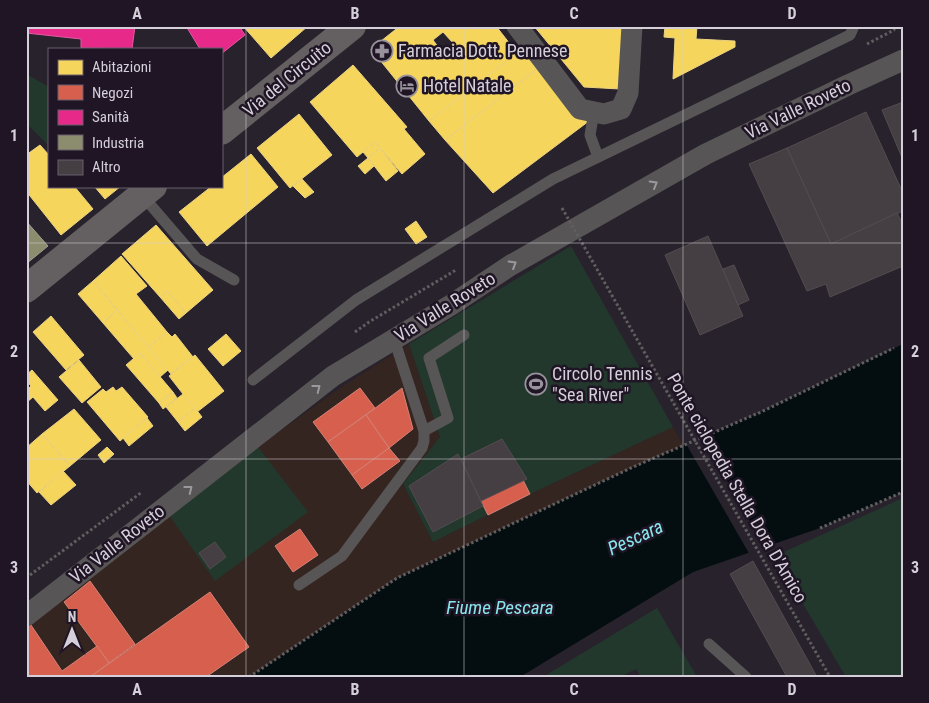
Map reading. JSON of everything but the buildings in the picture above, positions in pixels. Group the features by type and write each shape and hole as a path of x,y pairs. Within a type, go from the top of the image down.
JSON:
{"main road":[{"name":"Via del Circuito","path":"222,130 352,26"},
{"path":"26,289 148,191"}],"street":[{"path":"517,26 580,109 604,114 621,109 628,93 632,26"},
{"name":"Via Valle Roveto","path":"26,616 333,376 511,265 706,154 903,60"}],"lane":[{"path":"253,380 356,300 554,179 850,35 854,26"},
{"path":"594,112 590,135 598,157"},
{"path":"148,191 197,259 234,280"},
{"path":"424,431 448,418 429,358 464,335"},
{"path":"299,585 342,556 422,448 424,431 394,339"},
{"path":"710,644 746,677"}],"path":[{"name":"Ponte ciclopedia Stella Dora D'Amico","path":"562,208 830,677"},
{"path":"249,677 397,578 633,467 762,412 894,348"},
{"path":"820,528 903,492"}],"shaded area":[{"path":"409,344 440,437 403,484 433,542 673,427 683,445 397,578 249,677 26,677 26,622 169,515 307,512 258,447 340,388"}],"green space":[{"path":"26,74 48,86 48,145 26,123"},
{"name":"Circolo Tennis \"Sea River\"","path":"571,246 673,427 433,542 403,484 440,437 409,344"},
{"path":"258,447 308,512 215,581 169,515"},
{"path":"903,498 903,677 846,677 775,556"},
{"path":"657,608 697,677 641,677 636,669 620,677 543,677"}],"water":[{"name":"Fiume Pescara","path":"903,344 903,492 820,528 693,572 520,677 249,677 397,578 633,467 761,412"}],"pier":[{"path":"701,435 766,550 750,555 685,442"}],"place":[{"name":"Farmacia Dott. Pennese","path":"382,51"},
{"name":"Hotel Natale","path":"407,86"},
{"name":"Circolo Tennis \"Sea River\"","path":"536,384"}],"water label":[{"name":"Pescara","path":"635,537"}]}
